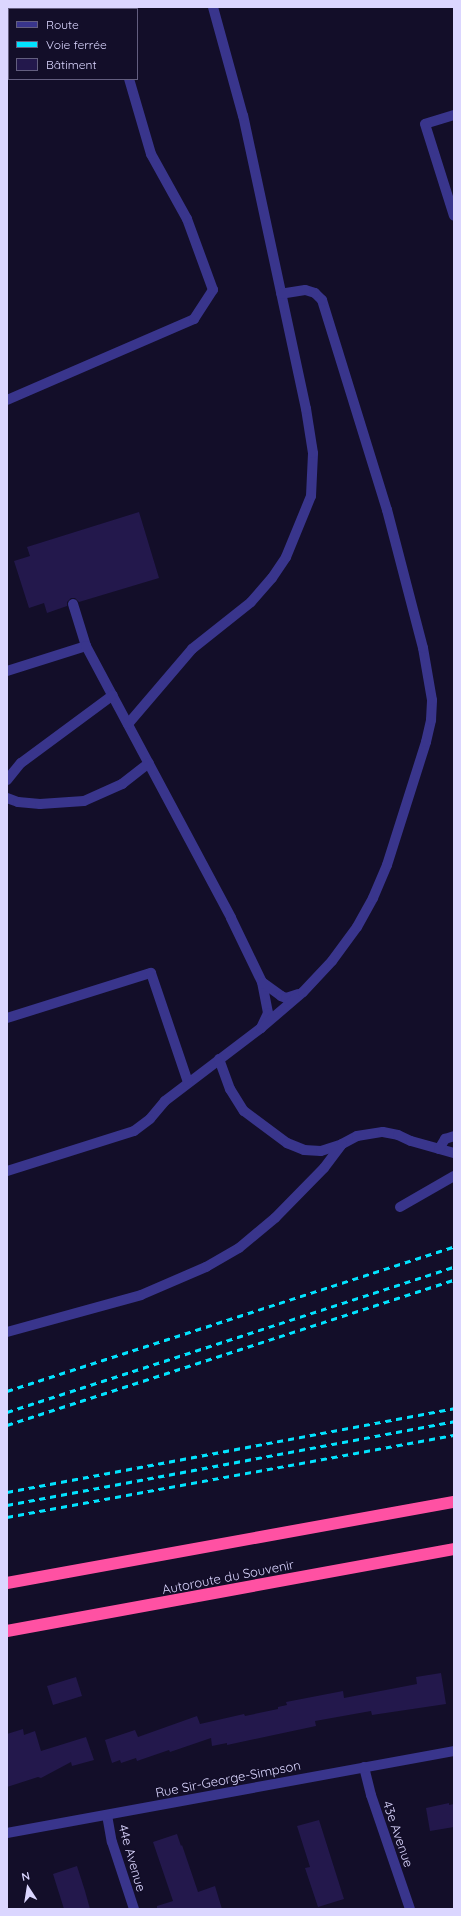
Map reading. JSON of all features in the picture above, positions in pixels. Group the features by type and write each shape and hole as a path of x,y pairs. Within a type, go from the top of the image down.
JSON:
{"highway":[{"path":"7,1583 454,1502"},
{"name":"Autoroute du Souvenir","path":"7,1631 454,1549"}],"street":[{"path":"128,724 192,649 251,602 272,578 286,557 311,496 313,474 311,441 243,116 213,7"},
{"path":"7,400 194,318 213,290 187,219 151,154 129,80"},
{"path":"454,115 425,124 454,216"},
{"path":"7,1171 134,1131 150,1119 166,1101 188,1082 261,1028 303,992 332,962 357,927 373,898 387,866 426,742 431,720 432,700 423,648 387,510 325,308 319,296 312,291 299,290 281,294"},
{"path":"73,604 86,646 231,918 262,982 267,988 286,998 303,992"},
{"path":"7,671 86,646"},
{"path":"7,780 21,763 113,695"},
{"path":"7,798 18,802 40,804 84,801 122,784 149,763"},
{"path":"7,1018 151,973 188,1082"},
{"path":"261,1028 268,1013 262,982"},
{"path":"219,1059 230,1088 244,1111 287,1143 304,1150 321,1151 342,1144 357,1136 383,1132 398,1135 411,1141 454,1153"},
{"path":"439,1149 450,1137 454,1128"},
{"path":"7,1332 140,1295 206,1266 240,1248 275,1218 324,1168 342,1144"},
{"path":"400,1207 454,1176"},
{"name":"Rue Sir-George-Simpson","path":"7,1833 454,1751"},
{"name":"43e Avenue","path":"364,1767 371,1795 410,1909"},
{"name":"44e Avenue","path":"107,1815 112,1842 134,1909"}],"building":[{"path":"139,512 159,578 79,602 75,598 71,598 67,602 67,606 47,613 44,603 29,608 14,561 30,556 27,547"},
{"path":"441,1673 446,1704 372,1715 371,1711 315,1721 316,1726 227,1745 227,1743 212,1746 211,1738 170,1752 169,1750 137,1761 136,1758 121,1763 120,1760 112,1763 105,1740 135,1730 138,1737 197,1716 200,1724 244,1714 245,1716 278,1709 278,1707 287,1705 286,1702 343,1691 344,1698 417,1684 416,1677"},
{"path":"76,1677 82,1696 53,1705 47,1686"},
{"path":"23,1729 24,1735 35,1731 41,1751 86,1737 94,1760 72,1766 71,1762 41,1778 38,1777 7,1787 7,1734"},
{"path":"449,1803 449,1805 454,1804 454,1827 430,1831 426,1808"},
{"path":"319,1820 344,1899 318,1907 305,1868 310,1867 297,1826"},
{"path":"177,1834 198,1892 215,1886 222,1909 157,1909 157,1906 173,1901 153,1842"},
{"path":"77,1866 90,1909 64,1909 53,1874"}],"railway":[{"path":"7,1391 454,1247"},
{"path":"7,1412 454,1267"},
{"path":"7,1425 454,1280"},
{"path":"7,1492 454,1408"},
{"path":"7,1505 454,1421"},
{"path":"7,1517 454,1435"}]}
